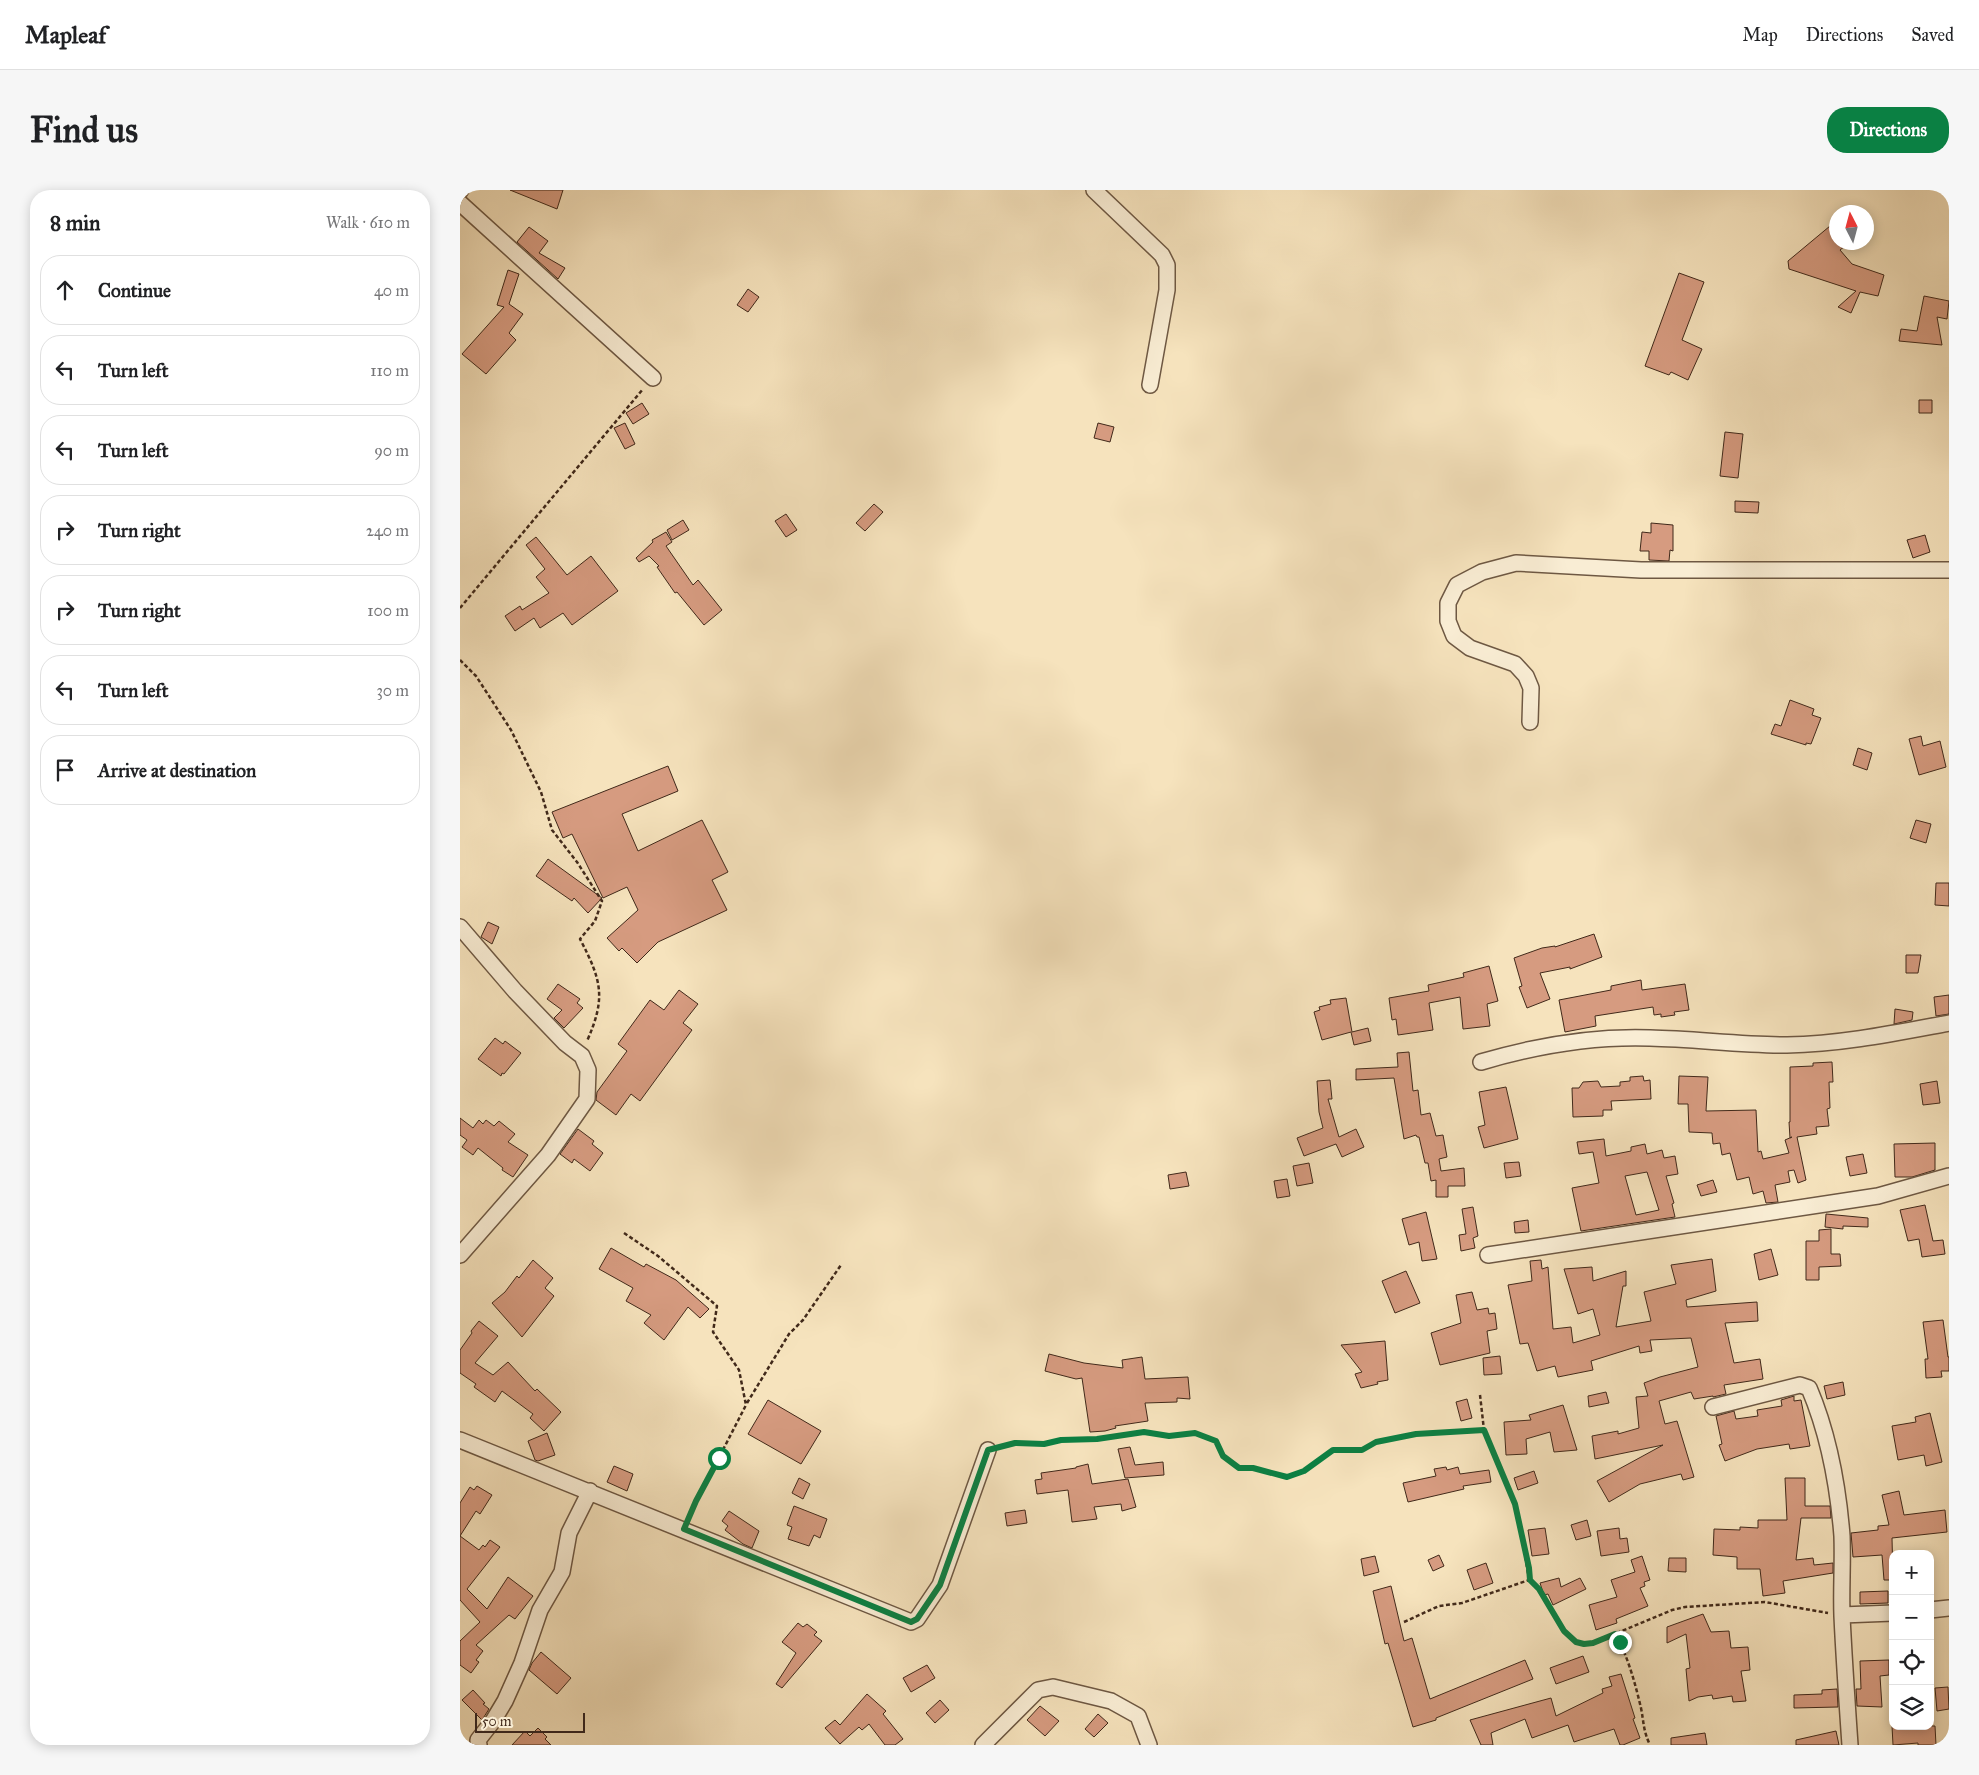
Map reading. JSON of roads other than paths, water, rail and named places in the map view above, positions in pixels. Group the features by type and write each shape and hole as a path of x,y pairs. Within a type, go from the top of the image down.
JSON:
{"street":[{"path":"1094,190 1162,254 1167,264 1167,290 1150,385"},
{"path":"460,203 652,378"},
{"path":"1530,722 1532,688 1526,676 1515,664 1470,648 1454,636 1448,621 1448,602 1457,584 1482,572 1516,563 1641,570 1949,570"},
{"path":"460,926 515,991 565,1043 582,1056 588,1070 587,1099 548,1155 460,1255"},
{"path":"1481,1062 1524,1049 1608,1039 1649,1038 1786,1045 1855,1040 1949,1023"},
{"path":"1488,1255 1878,1196 1949,1176"},
{"path":"1714,1407 1800,1385 1809,1388 1820,1416 1835,1482 1842,1536 1842,1615 1850,1745"},
{"path":"460,1440 905,1620 913,1621 922,1613 940,1585 988,1450"},
{"path":"479,1745 478,1740 505,1702 531,1640 540,1610 562,1572 569,1533 590,1491"},
{"path":"1934,1610 1949,1608"},
{"path":"1842,1615 1889,1613"},
{"path":"983,1745 1038,1690 1053,1687 1112,1701 1138,1716 1149,1745"}]}
